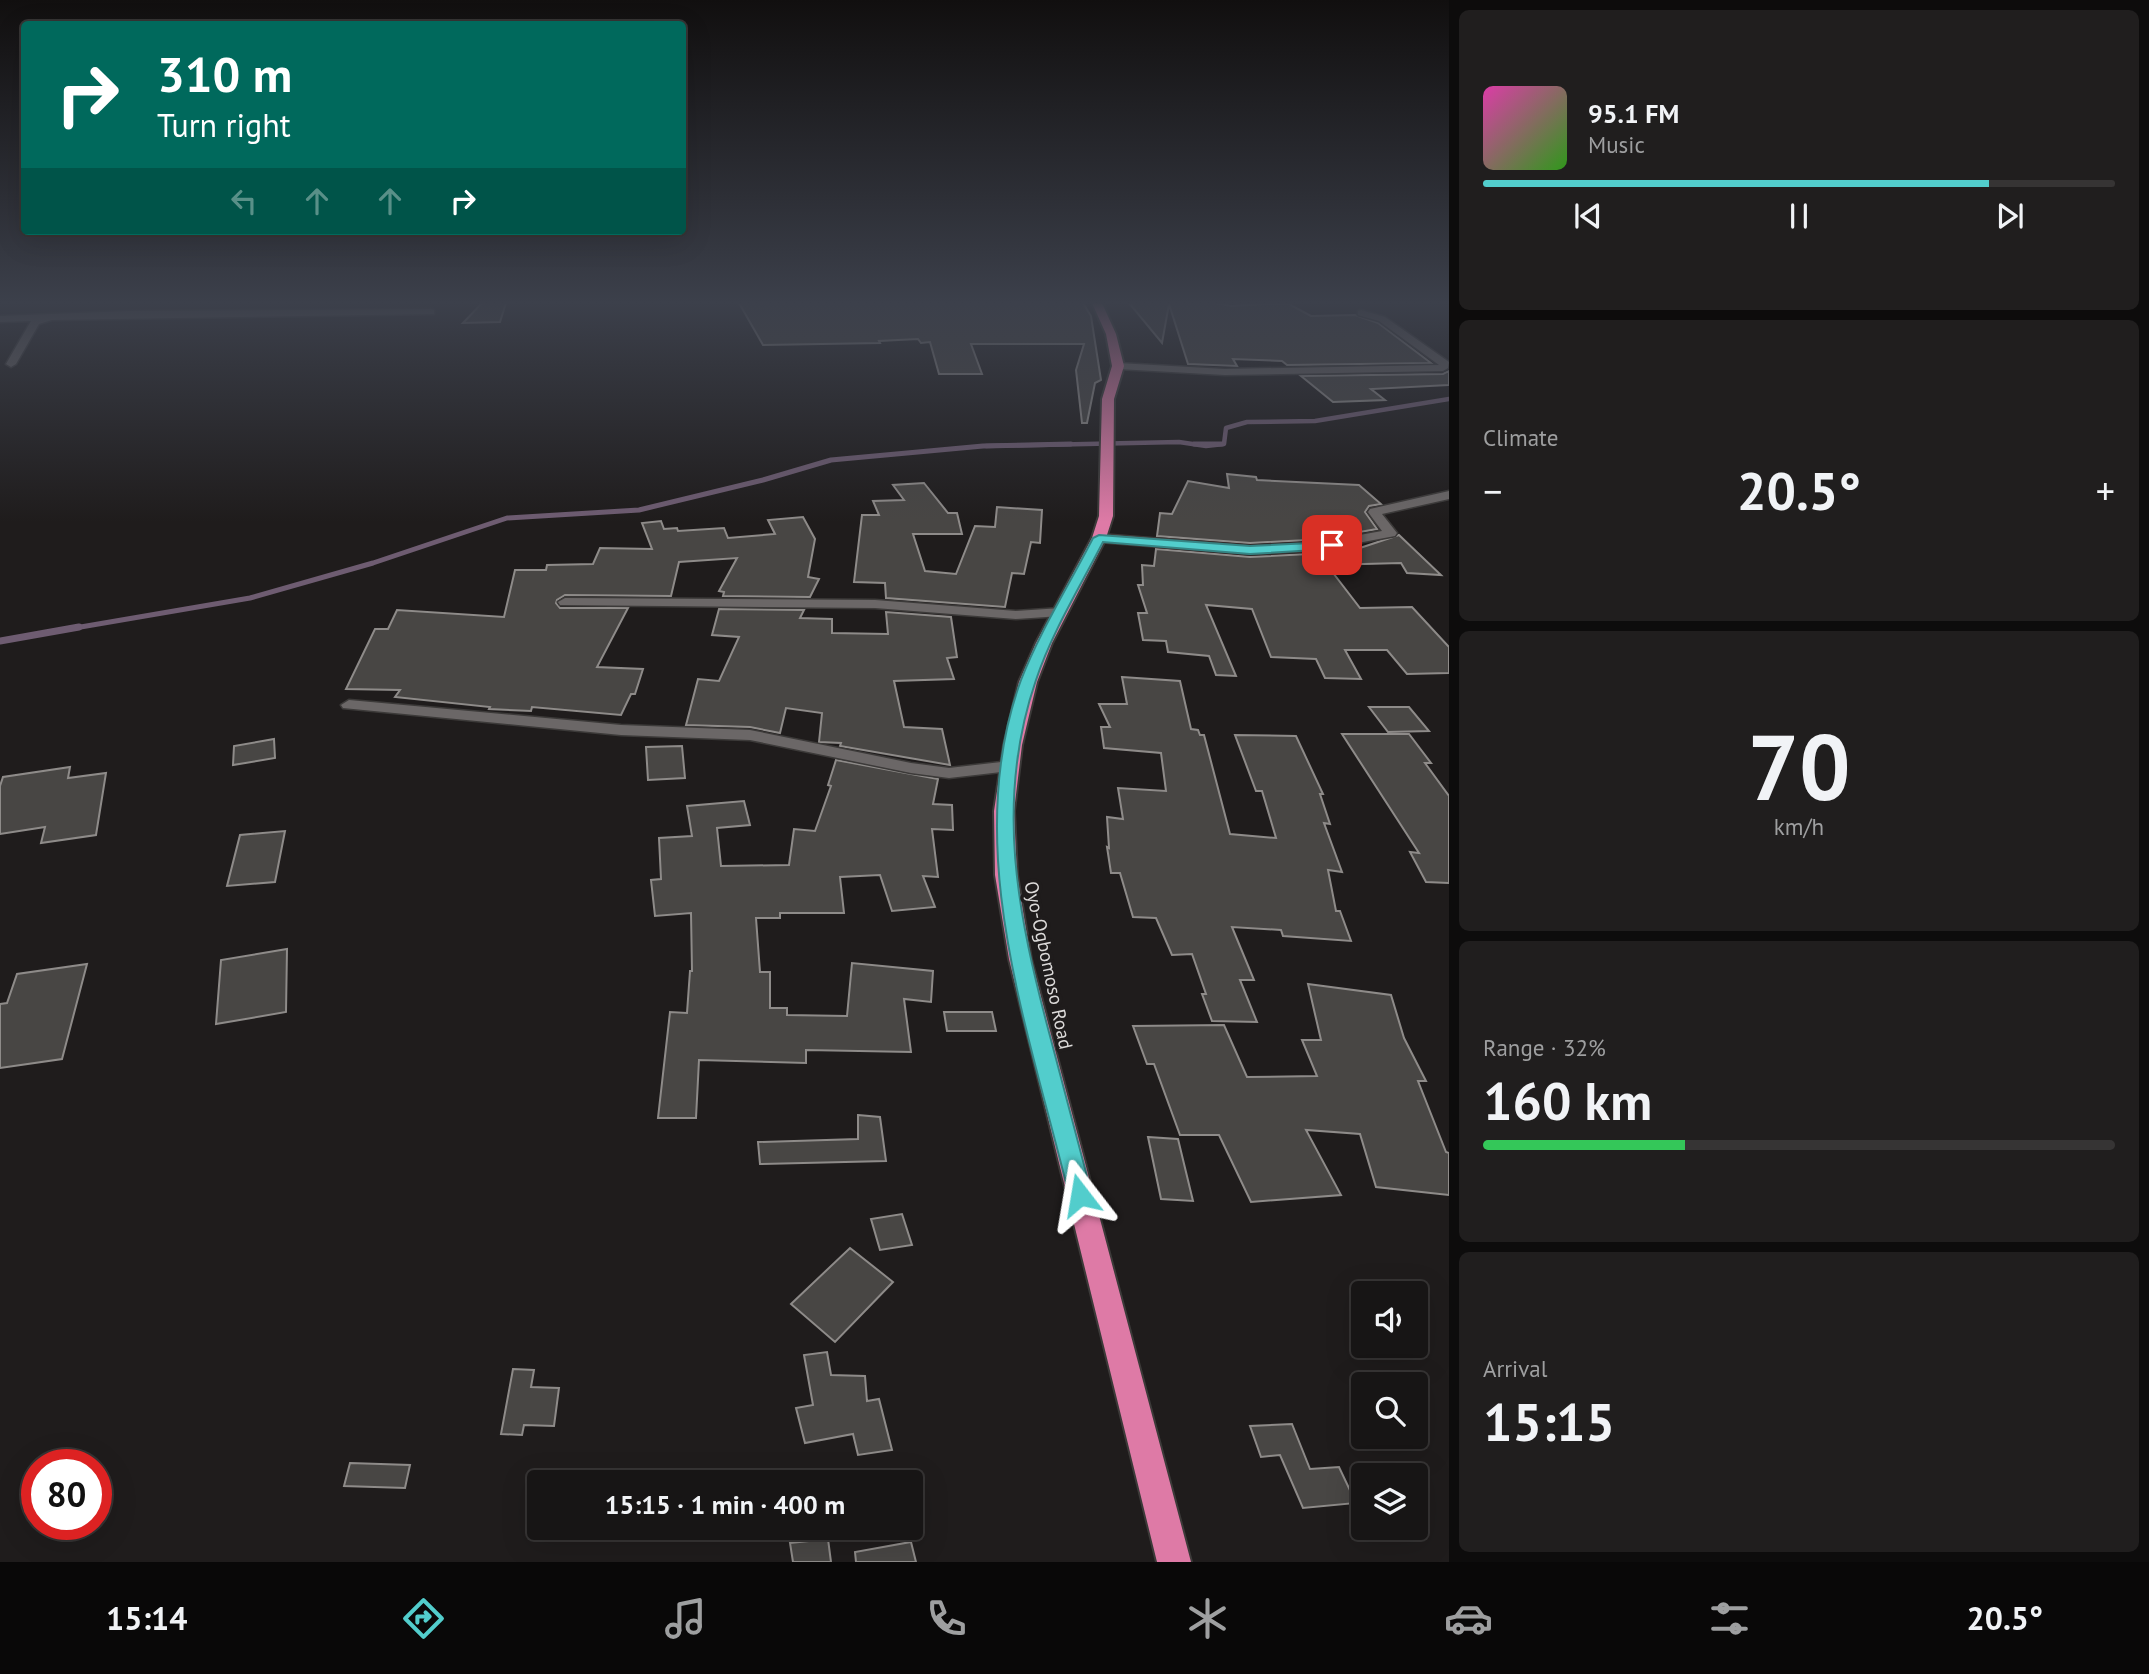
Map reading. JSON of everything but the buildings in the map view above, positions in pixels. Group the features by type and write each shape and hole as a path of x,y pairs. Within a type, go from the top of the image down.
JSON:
{"highway":[{"name":"Oyo-Ogbomoso Road","path":"1115,376 1108,399 1106,516 1099,538 1028,682 1010,766 1004,811 1006,875 1020,959 1174,1562"}],"street":[{"path":"1099,538 1250,550 1348,545 1359,539 1390,533 1374,512 1449,495"},
{"path":"565,603 875,604 1016,615 1061,611"},
{"path":"349,705 621,730 750,735 949,774 1010,766"}],"waterway":[{"path":"986,446 1179,442 1206,446 1224,444 1226,428 1247,422 1315,421 1449,399"},
{"path":"69,629 250,598 373,563 507,518 639,510 763,480 831,460 983,446 1071,444"},
{"path":"1194,444 1222,444"},
{"path":"0,641 79,627"}],"route":[{"path":"1080,1195 1020,959 1006,875 1004,811 1013,745 1028,682 1044,643 1099,538 1250,550 1332,545"}]}
